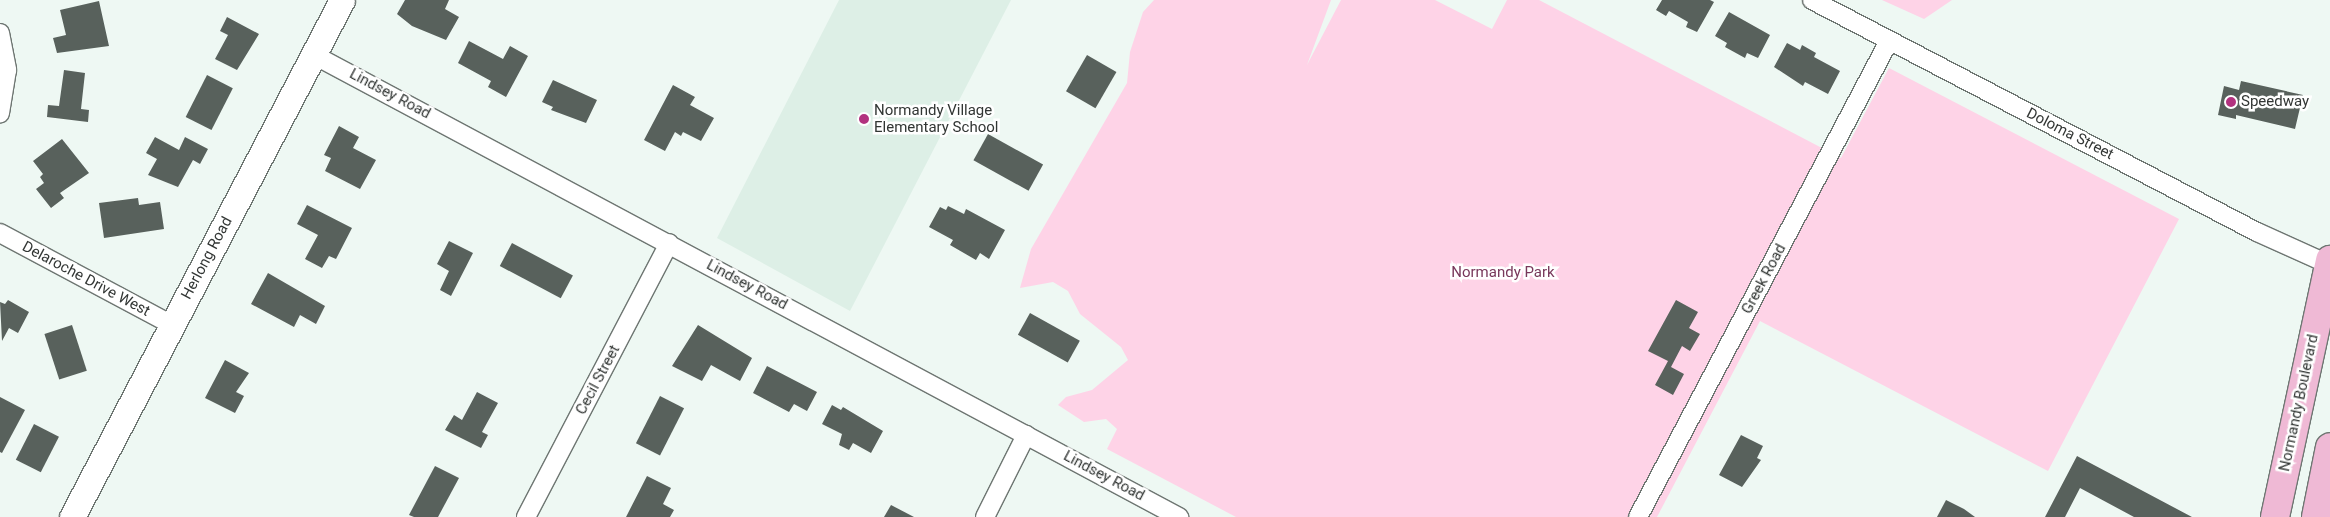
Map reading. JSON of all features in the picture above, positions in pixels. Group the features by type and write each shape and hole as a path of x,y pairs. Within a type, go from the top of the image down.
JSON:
{"main road":[{"name":"Normandy Boulevard","path":"2275,517 2330,263"},
{"path":"2316,517 2330,448"}],"street":[{"name":"Herlong Road","path":"72,517 342,0"},
{"name":"Doloma Street","path":"1812,0 2257,232 2330,263"},
{"path":"0,33 7,81 0,113"},
{"name":"Greek Road","path":"1638,517 1889,41"},
{"name":"Lindsey Road","path":"314,55 1179,517"},
{"name":"Delaroche Drive West","path":"0,232 172,325"},
{"name":"Cecil Street","path":"526,517 669,243"},
{"path":"985,517 1026,434"}],"shaded area":[{"name":"Normandy Village Elementary School","path":"839,0 1011,0 850,311 717,238"}],"green space":[{"name":"Normandy Park","path":"1154,0 1331,0 1307,65 1341,0 1435,0 1492,29 1507,0 1539,0 1841,158 1889,68 2179,219 2048,471 1760,321 1657,517 1236,517 1107,449 1117,429 1106,419 1084,422 1058,405 1066,397 1092,390 1128,360 1121,347 1080,314 1068,291 1053,282 1020,288 1031,249 1127,83 1130,52 1143,12"},
{"path":"1882,0 1952,0 1924,19"}],"building":[{"path":"405,0 449,0 445,9 459,17 446,40 412,26 397,14"},
{"path":"1662,0 1710,0 1714,2 1697,32 1686,27 1688,22 1669,11 1666,16 1656,10"},
{"path":"99,1 109,46 57,53 53,38 66,35 60,10"},
{"path":"1729,12 1770,35 1758,58 1747,53 1745,58 1725,47 1727,43 1715,36"},
{"path":"227,17 259,34 237,70 215,59 228,35 220,31"},
{"path":"469,41 503,59 510,46 528,56 506,97 488,87 491,81 458,63"},
{"path":"1787,43 1800,50 1802,45 1816,53 1814,57 1840,71 1828,94 1805,82 1803,86 1774,67"},
{"path":"1087,55 1116,72 1095,108 1066,91"},
{"path":"64,70 85,73 81,109 89,110 88,122 47,117 48,105 59,106"},
{"path":"207,75 233,88 212,130 186,117"},
{"path":"553,80 597,100 586,123 551,110 553,107 542,102"},
{"path":"2241,81 2303,95 2295,129 2236,115 2236,119 2218,115 2224,86 2239,90"},
{"path":"673,85 695,97 690,105 714,118 701,141 683,132 681,136 675,132 665,151 644,140"},
{"path":"339,126 359,137 353,148 376,160 360,189 325,171 331,158 324,155"},
{"path":"988,134 1043,165 1029,191 973,160"},
{"path":"155,137 179,150 185,137 208,149 200,164 193,160 178,187 148,175 157,159 146,153"},
{"path":"62,139 89,173 60,193 64,198 51,208 36,189 44,183 40,177 43,174 33,161"},
{"path":"138,198 139,205 160,202 164,229 104,238 99,203"},
{"path":"307,205 352,228 336,259 329,256 322,268 305,259 318,235 297,224"},
{"path":"948,206 964,214 966,209 1005,230 989,259 980,253 976,260 950,245 953,240 929,227 940,207 946,210"},
{"path":"449,241 473,253 451,296 440,290 449,271 437,264"},
{"path":"512,243 573,275 561,298 500,266"},
{"path":"268,273 325,306 316,324 300,315 294,327 251,304"},
{"path":"8,300 29,312 18,333 9,328 2,341 0,302 5,304"},
{"path":"1676,300 1698,312 1689,328 1700,334 1690,351 1682,346 1671,367 1684,374 1673,395 1655,385 1668,361 1648,351"},
{"path":"1030,313 1080,341 1068,362 1018,335"},
{"path":"72,325 87,371 59,380 44,334"},
{"path":"698,325 752,358 740,381 711,365 702,381 672,366"},
{"path":"225,360 249,373 236,392 244,396 235,413 205,398"},
{"path":"767,366 817,392 807,411 794,404 789,412 753,393"},
{"path":"477,392 498,403 482,432 488,435 481,448 445,430 454,415 462,420"},
{"path":"660,396 684,408 660,455 636,443"},
{"path":"0,397 25,410 2,453 0,452"},
{"path":"832,405 841,410 843,407 883,431 871,453 853,443 849,450 839,445 842,434 822,424"},
{"path":"34,424 59,437 41,472 16,460"},
{"path":"1741,435 1763,446 1757,458 1761,460 1742,487 1719,475"},
{"path":"2077,456 2192,517 2134,517 2080,488 2065,517 2045,517"},
{"path":"435,466 459,478 438,517 414,517 409,515"},
{"path":"647,476 671,488 663,504 674,510 670,517 626,517"},
{"path":"1946,500 1964,509 1975,517 1937,517"},
{"path":"891,505 914,517 884,517"}],"place":[{"name":"Speedway","path":"2231,102"},
{"name":"Normandy Village Elementary School","path":"864,119"}]}
